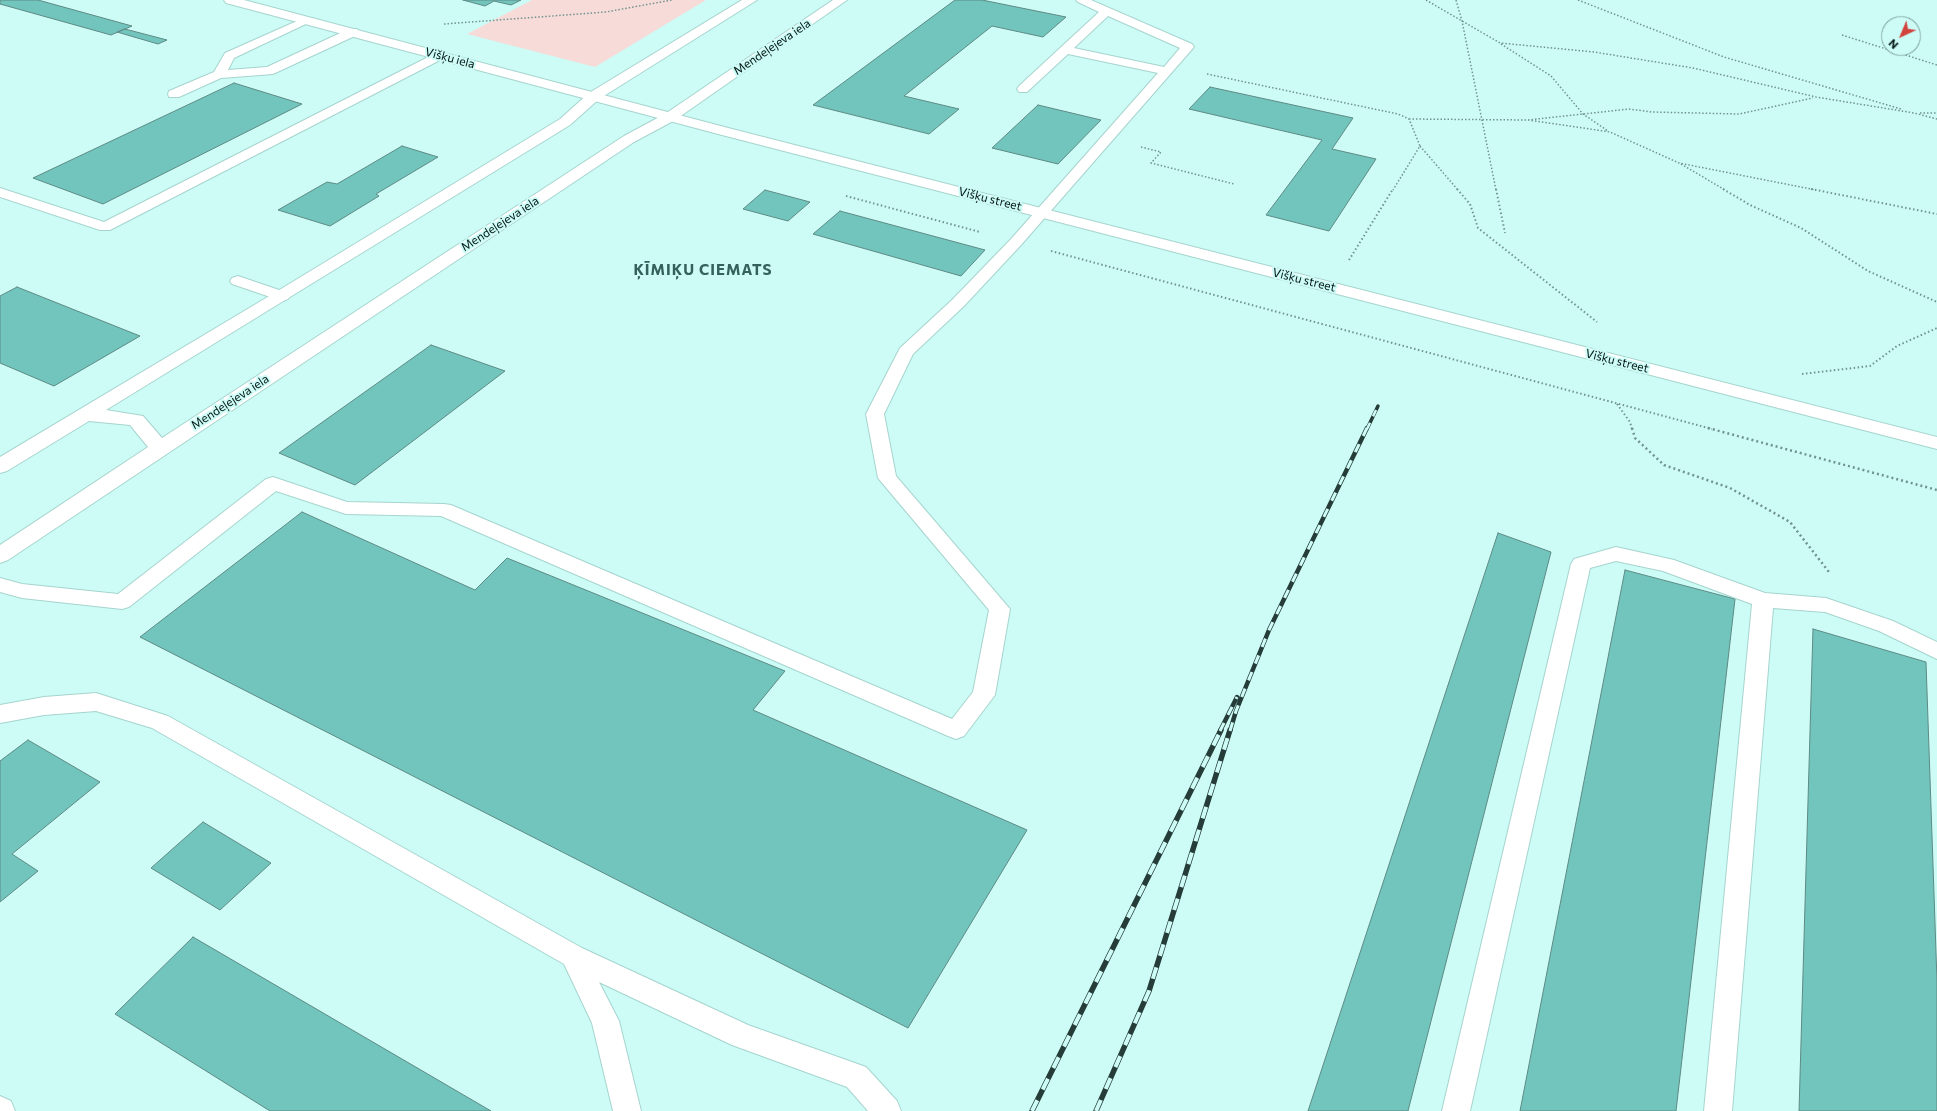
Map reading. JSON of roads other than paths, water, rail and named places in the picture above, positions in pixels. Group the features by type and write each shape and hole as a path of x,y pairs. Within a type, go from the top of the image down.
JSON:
{"street":[{"name":"Višķu iela","path":"230,0 670,117"},
{"path":"0,466 282,296 565,122 594,96 751,0"},
{"name":"Mendeļejeva iela","path":"0,555 629,139 670,117 841,0"},
{"name":"Višķu street","path":"670,117 1937,444"},
{"path":"84,414 136,420 160,448"}],"lane":[{"path":"0,585 22,591 122,602 274,483 346,508 444,510 956,730 984,695 1000,609 887,478 875,414 906,352 958,303 1016,242 1188,47 1082,0"},
{"path":"1023,89 1107,11"},
{"path":"219,74 228,56 306,20"},
{"path":"174,94 219,74 268,71 352,32"},
{"path":"1065,50 1168,69"},
{"path":"0,192 105,227 440,55"},
{"path":"238,281 282,296"},
{"path":"1456,1111 1581,564 1616,554 1666,565 1763,600 1826,605 1886,626 1937,651"},
{"path":"1718,1111 1763,600"},
{"path":"0,714 44,706 96,702 160,722 573,956 742,1036 856,1077 887,1111"},
{"path":"573,956 605,1021 627,1111"}],"railway":[{"path":"1367,429 1378,406"},
{"path":"1230,731 1236,711 1269,630 1367,428"},
{"path":"1220,731 1237,697"},
{"path":"1032,1111 1221,730"},
{"path":"1096,1111 1149,991 1230,730"}],"district":[{"name":"ĶĪMIĶU CIEMATS","path":"703,270"}]}
